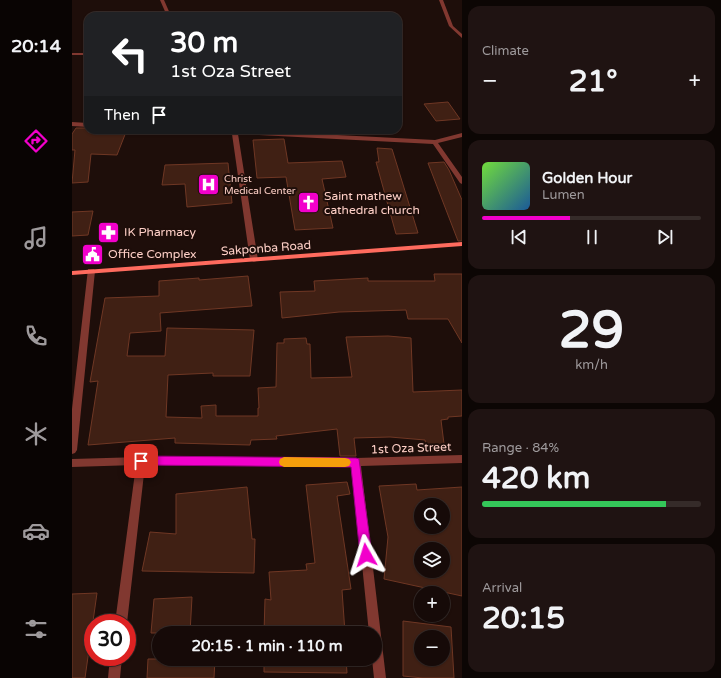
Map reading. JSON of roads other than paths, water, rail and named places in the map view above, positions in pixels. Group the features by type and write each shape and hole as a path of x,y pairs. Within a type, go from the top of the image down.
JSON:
{"main road":[{"name":"Sakponba Road","path":"72,273 462,244"}],"street":[{"path":"162,0 168,12"},
{"path":"441,0 452,26 462,37"},
{"path":"72,54 84,54"},
{"path":"72,124 84,125"},
{"path":"235,134 254,260"},
{"path":"290,134 435,142 462,135"},
{"path":"435,142 462,182"},
{"path":"72,450 91,271"},
{"name":"1st Oza Street","path":"72,463 141,461 356,462 462,459"},
{"path":"122,614 141,461"},
{"path":"356,462 380,678"},
{"path":"114,678 115,666"}],"place":[{"name":"Christ Medical Center","path":"208,185"},
{"name":"Saint mathew cathedral church","path":"309,203"},
{"name":"IK Pharmacy","path":"109,232"},
{"name":"Office Complex","path":"92,254"}]}
